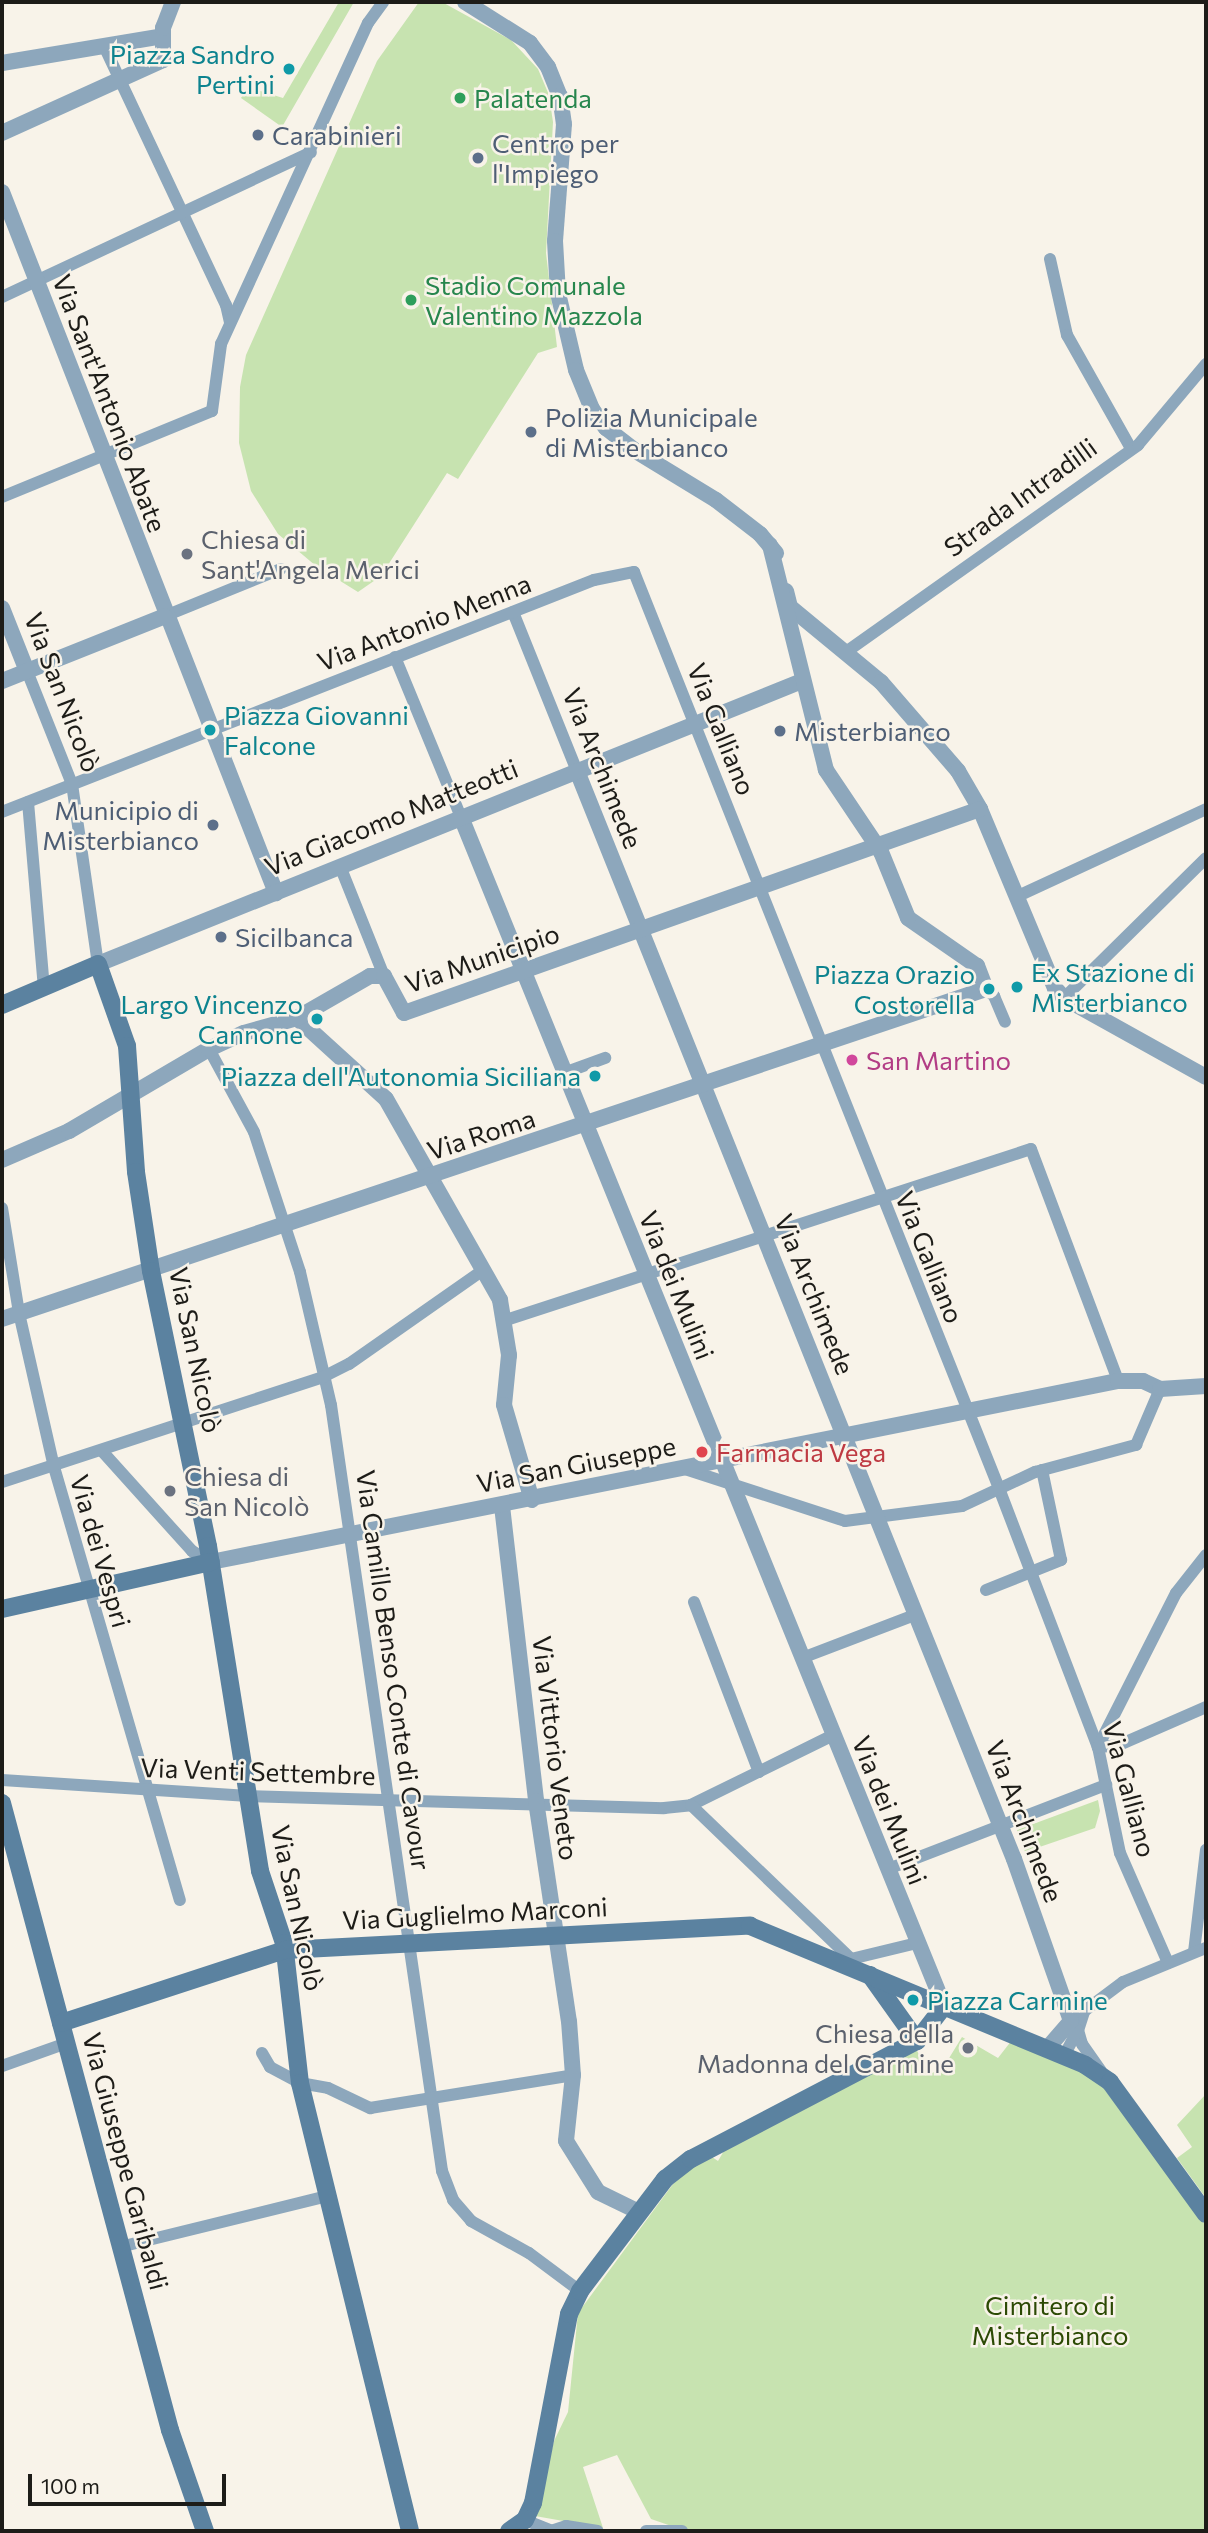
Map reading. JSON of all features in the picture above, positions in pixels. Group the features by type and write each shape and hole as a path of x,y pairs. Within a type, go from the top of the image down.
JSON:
{"main road":[{"name":"Via Giacomo Matteotti","path":"2,1004 98,964"},
{"name":"Via San Nicolò","path":"98,964 127,1046 136,1172 151,1271 186,1423 261,1871 285,1951 300,2083 410,2531"},
{"name":"Via San Giuseppe","path":"2,1609 211,1562"},
{"name":"Via Giuseppe Garibaldi","path":"2,1803 124,2246 170,2430 205,2531"},
{"name":"Via Guglielmo Marconi","path":"61,2023 285,1951 556,1934 750,1926 858,1967 948,2008 1048,2046 1110,2082"},
{"path":"858,1967 914,2043"},
{"path":"509,2531 525,2521 539,2477 569,2314 580,2291 665,2179 691,2159 914,2043 948,2008"},
{"path":"1110,2082 1206,2214"}],"street":[{"path":"2,497 212,411 214,374 230,323 312,152 368,23 383,2"},
{"path":"467,2 530,43 548,67 560,96 564,124 555,241 558,293 576,370 592,409 606,428 634,450 716,500 770,545 779,557 790,607 846,652 916,717 958,771 980,809 1055,988 1064,998 1206,1077"},
{"path":"2,133 163,60 163,36 171,3"},
{"path":"2,63 163,36"},
{"path":"104,46 182,212 230,323"},
{"path":"2,296 312,152"},
{"name":"Via Sant'Antonio Abate","path":"2,192 165,616 276,892"},
{"path":"1050,259 1067,335 1130,447"},
{"name":"Strada Intradilli","path":"846,652 1026,527 1130,447 1138,445 1206,364"},
{"path":"770,545 783,615 826,770 876,844 908,918 977,966 980,991 994,996 1004,1022"},
{"path":"2,681 281,569"},
{"name":"Via Antonio Menna","path":"72,784 594,580 634,572"},
{"name":"Via Galliano","path":"634,572 1000,1491 1098,1747 1120,1853 1168,1963"},
{"name":"Via San Nicolò","path":"2,608 72,784 98,964"},
{"name":"Via Archimede","path":"513,611 880,1520 1001,1825 1075,2025"},
{"name":"Via dei Mulini","path":"395,657 915,1937 948,2008"},
{"name":"Via Giacomo Matteotti","path":"98,964 802,681"},
{"path":"2,812 72,784"},
{"path":"28,802 44,986"},
{"name":"Via Municipio","path":"2,1160 69,1131 209,1049 244,1033 297,1018 352,983 384,976 404,1013 980,809"},
{"path":"1018,896 1206,810"},
{"path":"1064,998 1206,858"},
{"path":"340,866 384,976"},
{"name":"Via Roma","path":"2,1319 822,1047 980,991"},
{"path":"297,1018 386,1099 483,1270 506,1320 509,1355 504,1405 532,1500"},
{"name":"Via Camillo Benso Conte di Cavour","path":"209,1049 249,1121 285,1225 323,1377 352,1535 442,2171 458,2210 580,2291"},
{"path":"564,1073 605,1058"},
{"path":"506,1320 1031,1149 1118,1381"},
{"name":"Via dei Vespri","path":"2,1208 19,1313 54,1467 86,1591 149,1790 180,1900"},
{"path":"2,1482 323,1377 349,1364 483,1270"},
{"name":"Via San Giuseppe","path":"211,1562 1118,1381 1143,1381 1160,1390"},
{"path":"685,1469 729,1482 819,1516 845,1521 880,1520 962,1506 1042,1470 1136,1445 1160,1390 1206,1386"},
{"path":"102,1451 192,1551 211,1562"},
{"path":"986,1590 1061,1560 1042,1470"},
{"name":"Via Vittorio Veneto","path":"502,1506 536,1801 573,2075 566,2141 604,2198 639,2212"},
{"path":"1098,1747 1176,1594 1206,1555"},
{"path":"694,1602 760,1772"},
{"path":"802,1658 917,1614"},
{"path":"1098,1747 1119,1745 1206,1707"},
{"name":"Via Venti Settembre","path":"2,1780 248,1796 536,1801 664,1808 691,1805 833,1735"},
{"path":"888,1869 1106,1785"},
{"path":"691,1805 858,1967 915,1937"},
{"path":"1065,2054 1075,2025 1087,2005 1123,1982 1200,1950 1206,1850"},
{"path":"1066,2000 1087,2005"},
{"path":"1048,2046 1075,2025"},
{"path":"1075,2025 1088,2054 1110,2082"},
{"path":"2,2066 67,2043"},
{"path":"262,2053 270,2067 300,2083 328,2088 370,2109 431,2096 573,2075"},
{"path":"124,2246 328,2196"},
{"path":"525,2521 552,2531 566,2526 598,2531"},
{"path":"646,2531 682,2531"}],"green space":[{"path":"339,2 354,2 282,127 241,98 248,87 283,98"},
{"name":"Stadio Comunale Valentino Mazzola","path":"419,2 442,2 511,40 538,69 549,95 553,122 546,253 557,347 538,353 458,479 447,473 381,576 358,592 316,566 278,534 251,491 239,443 240,387 246,355 377,61"},
{"path":"1098,1800 1100,1811 1095,1828 1025,1852 1017,1830"},
{"name":"Cimitero di Misterbianco","path":"962,2037 998,2058 1012,2040 1075,2066 1100,2083 1206,2226 1206,2531 686,2531 651,2519 617,2455 583,2467 603,2528 535,2516 554,2441 568,2412 578,2313 673,2184 688,2170 712,2157 718,2161 725,2149 916,2049 930,2074 943,2068"},
{"path":"1206,2094 1206,2198 1177,2158 1192,2147 1177,2125"}],"place":[{"name":"Piazza Sandro Pertini","path":"289,69"},
{"name":"Palatenda","path":"460,98"},
{"name":"Carabinieri","path":"258,135"},
{"name":"Centro per l'Impiego","path":"478,158"},
{"name":"Stadio Comunale Valentino Mazzola","path":"411,300"},
{"name":"Polizia Municipale di Misterbianco","path":"531,432"},
{"name":"Chiesa di Sant'Angela Merici","path":"187,554"},
{"name":"Piazza Giovanni Falcone","path":"210,730"},
{"name":"Misterbianco","path":"780,731"},
{"name":"Municipio di Misterbianco","path":"213,825"},
{"name":"Sicilbanca","path":"221,937"},
{"name":"Ex Stazione di Misterbianco","path":"1017,987"},
{"name":"Piazza Orazio Costorella","path":"989,989"},
{"name":"Largo Vincenzo Cannone","path":"317,1019"},
{"name":"San Martino","path":"852,1060"},
{"name":"Piazza dell'Autonomia Siciliana","path":"595,1076"},
{"name":"Farmacia Vega","path":"702,1452"},
{"name":"Chiesa di San Nicolò","path":"170,1491"},
{"name":"Piazza Carmine","path":"913,2000"},
{"name":"Chiesa della Madonna del Carmine","path":"968,2048"}]}
